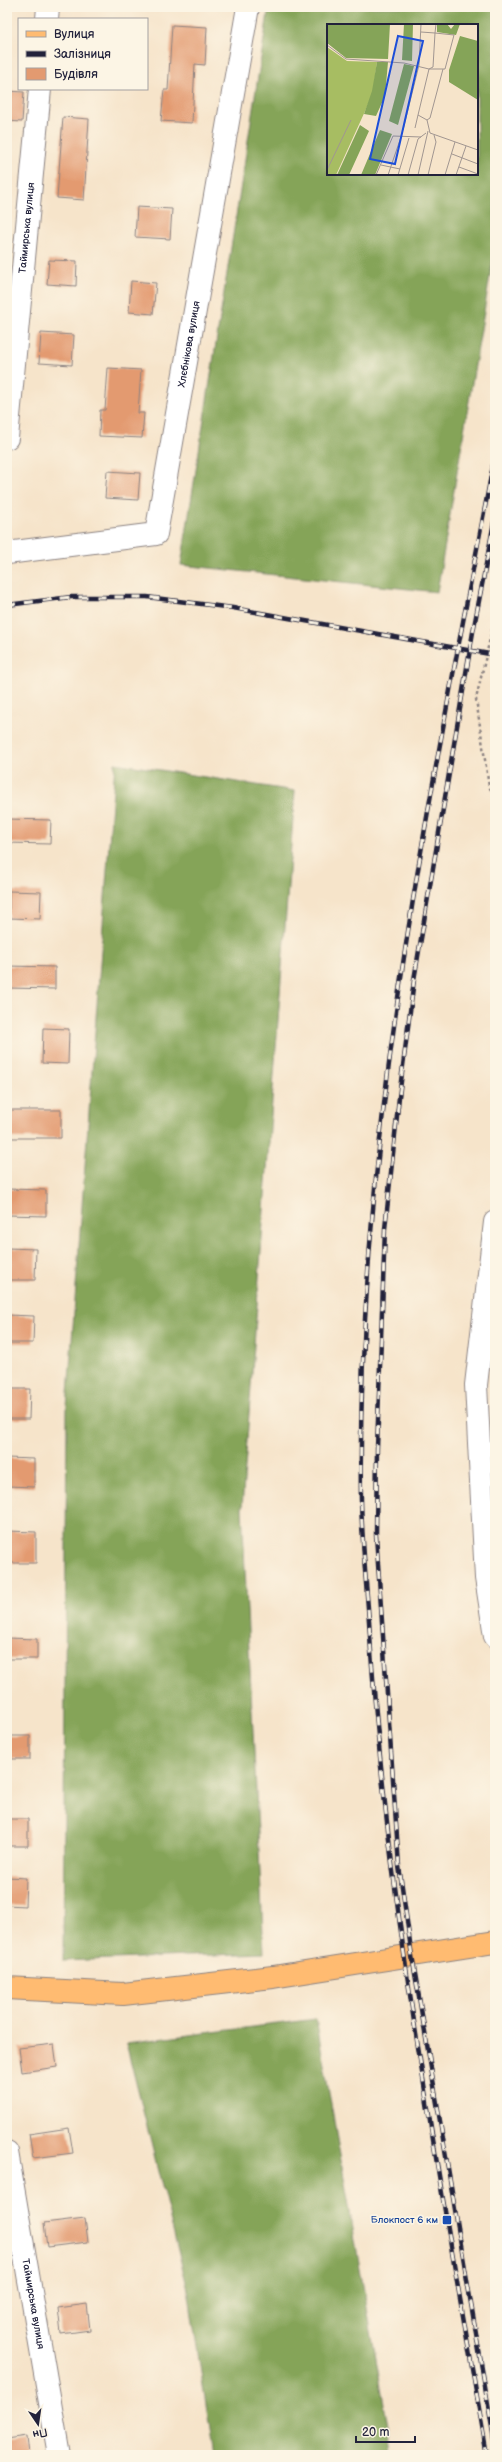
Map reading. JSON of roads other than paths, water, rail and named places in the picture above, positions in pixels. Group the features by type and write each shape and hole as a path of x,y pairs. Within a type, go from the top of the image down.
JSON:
{"main road":[{"path":"7,1988 123,1994 274,1977 495,1942"}],"street":[{"path":"47,18 48,7"},
{"name":"Хлєбнікова вулиця","path":"7,553 156,534 248,7"},
{"name":"Таймирська вулиця","path":"7,438 40,90"},
{"path":"495,1222 476,1385 486,1578 495,1636"},
{"name":"Таймирська вулиця","path":"7,2152 59,2455"}],"railway":[{"path":"487,2455 433,2143 401,1935 377,1726 364,1560 361,1500 363,1368 371,1236 384,1105 401,974 422,844 495,455"},
{"path":"495,517 473,632 414,980 399,1097 385,1229 377,1448 376,1535 399,1866 412,1956 495,2445"},
{"path":"7,605 71,597 147,597 233,608 495,655"}],"place":[{"name":"Блокпост 6 км","path":"447,2220"}]}
